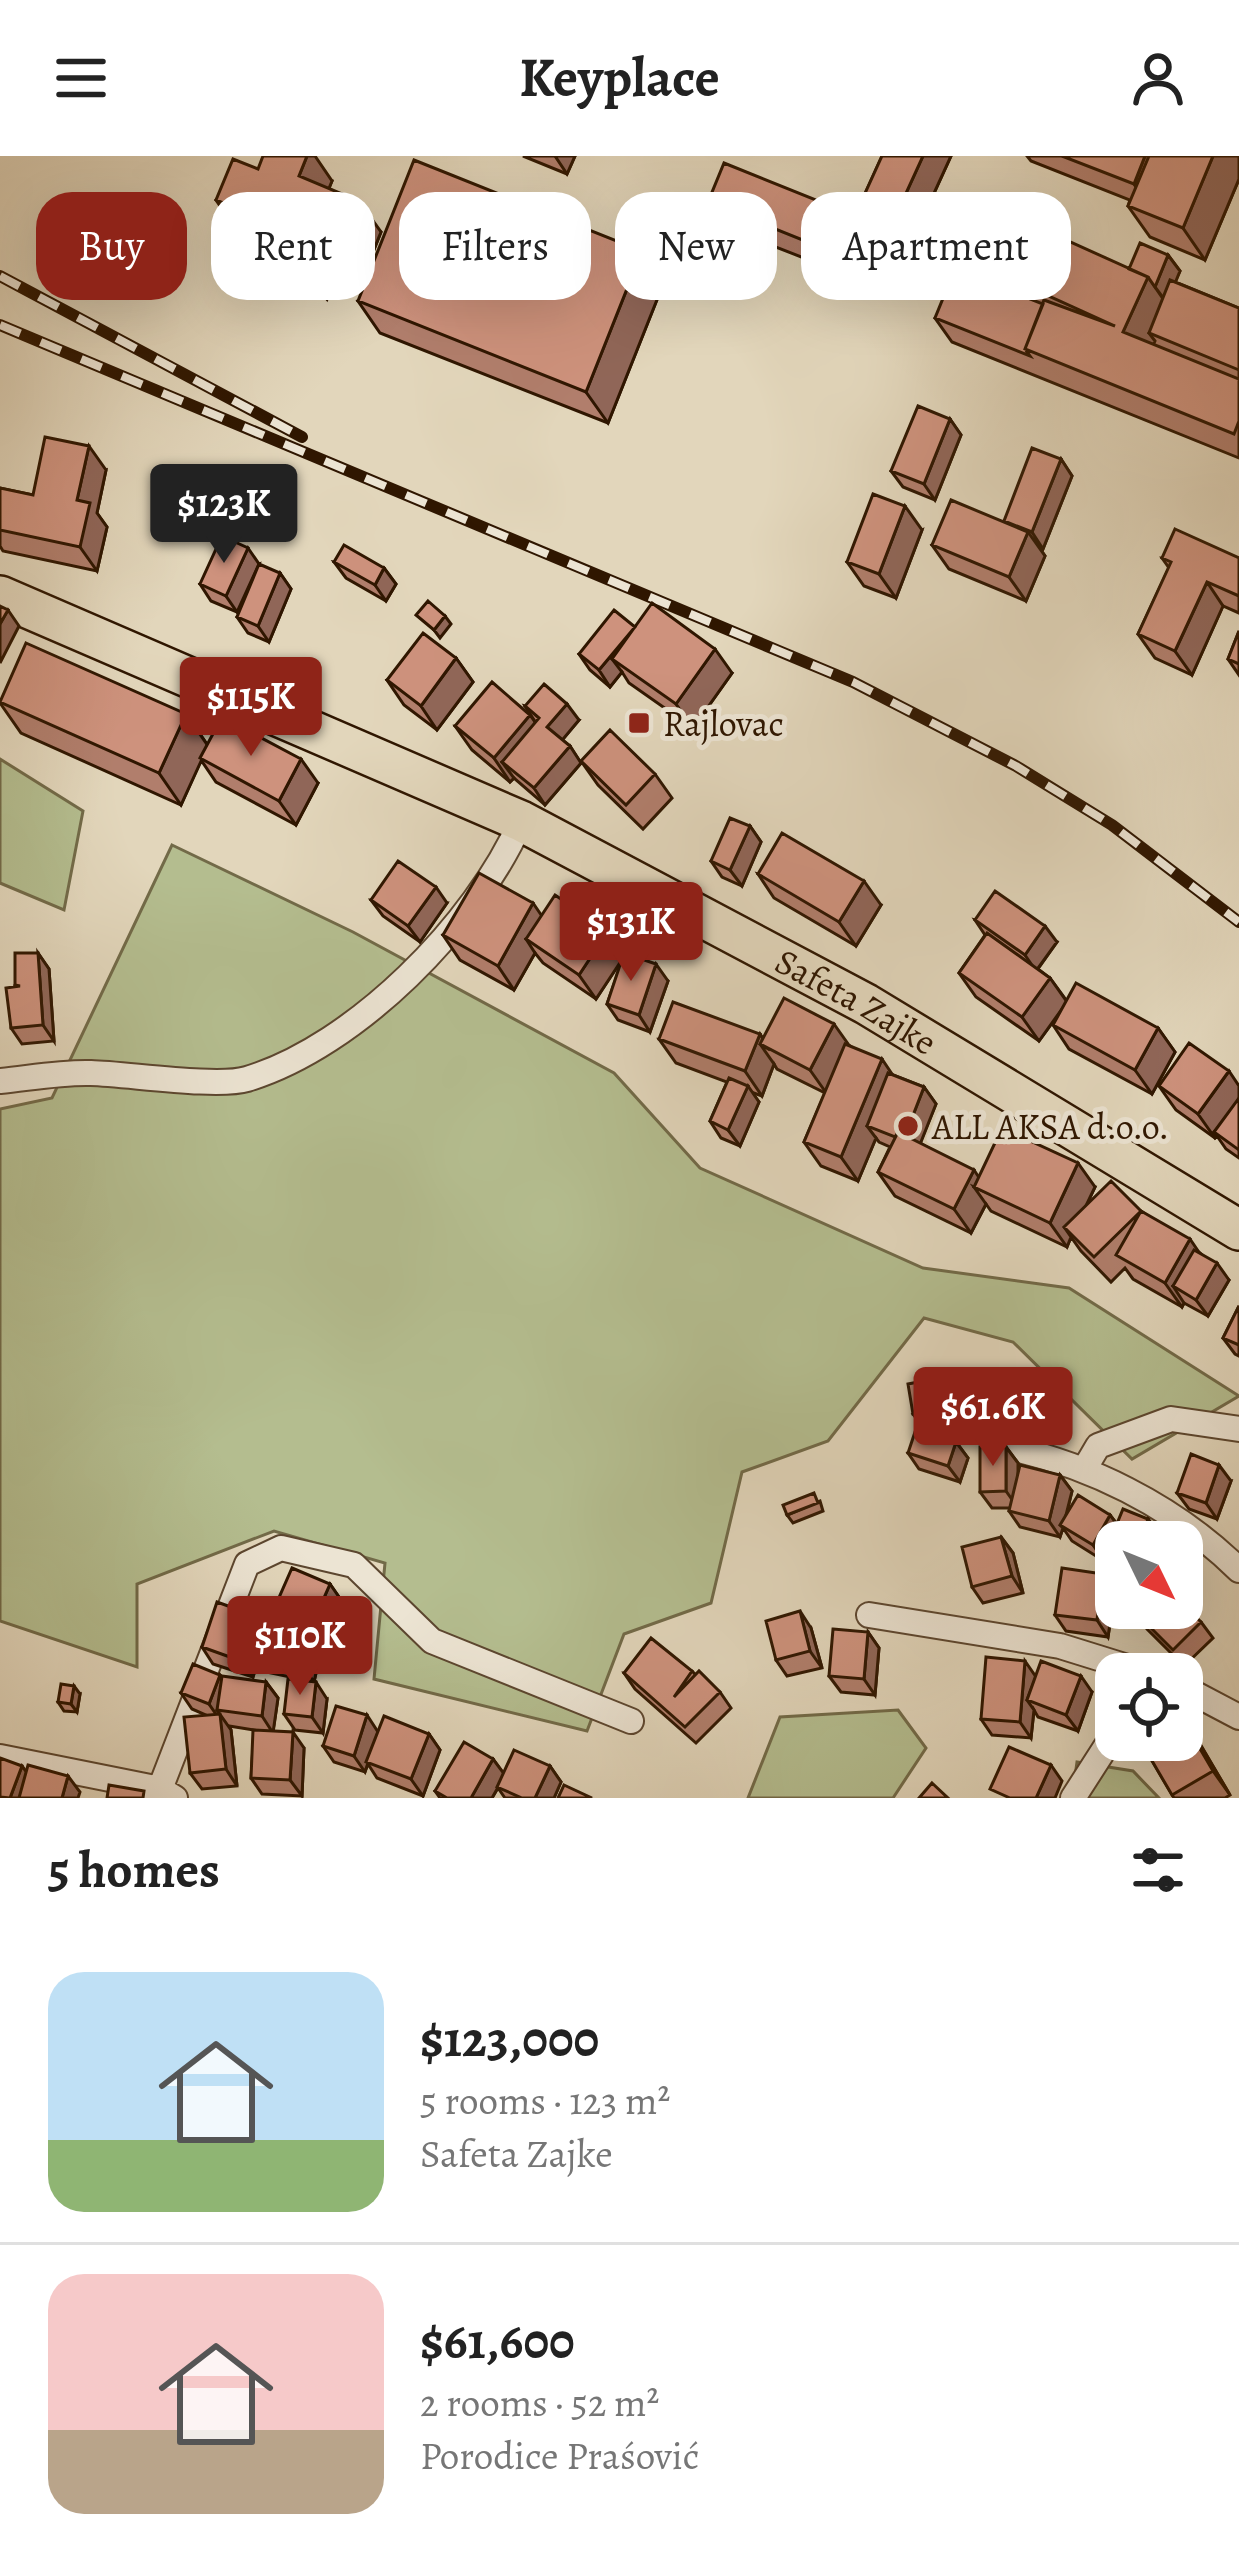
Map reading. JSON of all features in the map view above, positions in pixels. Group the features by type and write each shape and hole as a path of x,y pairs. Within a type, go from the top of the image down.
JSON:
{"main road":[{"name":"Safeta Zajke","path":"0,596 521,821 884,1015 1239,1230"}],"street":[{"path":"0,1082 84,1072 244,1080 332,1040 424,960 504,858 521,821"},
{"path":"1085,1468 1098,1446 1171,1419 1239,1429"},
{"path":"997,1445 1085,1468 1183,1520 1239,1570"},
{"path":"0,1757 110,1788 167,1794 248,1564 280,1548 353,1564 431,1641 631,1720"},
{"path":"869,1615 1060,1646 1095,1657"},
{"path":"1203,1698 1239,1717"},
{"path":"1073,1798 1097,1761"}],"green space":[{"path":"0,759 83,811 64,910 0,883"},
{"path":"172,845 353,932 614,1073 700,1168 923,1268 1069,1288 1239,1396 1132,1459 1013,1342 924,1318 828,1441 742,1472 711,1603 624,1634 587,1731 374,1679 385,1563 274,1531 137,1584 137,1667 0,1621 0,1109 52,1098"},
{"path":"898,1710 926,1748 893,1798 748,1798 780,1717"},
{"path":"1077,1762 1133,1771 1159,1798 1072,1798"}],"building":[{"path":"263,156 307,156 299,176 337,192 219,192 233,159 258,169"},
{"path":"882,156 923,156 907,192 866,192"},
{"path":"1062,156 1145,156 1134,184"},
{"path":"1149,156 1213,156 1183,228 1128,206"},
{"path":"414,160 494,192 401,192"},
{"path":"724,163 801,194 801,239 777,230 777,192 712,192"},
{"path":"399,198 399,300 591,300 591,231 615,240 615,300 623,300 586,392 358,301 375,300 375,258"},
{"path":"1071,242 1148,277 1123,332 1239,379 1239,421 1234,434 1025,349 1044,300 1115,326 1058,300 1071,300"},
{"path":"1140,243 1168,255 1155,287 1148,277 1129,269"},
{"path":"1170,280 1239,308 1239,370 1149,333"},
{"path":"942,300 1043,304 1025,349 1030,356 935,318"},
{"path":"918,406 950,419 924,484 891,471"},
{"path":"45,437 89,446 77,500 90,503 80,547 0,530 0,488 33,495"},
{"path":"1032,448 1061,459 1032,532 1004,521"},
{"path":"873,494 905,506 879,574 847,562"},
{"path":"951,500 1028,532 1009,577 932,545"},
{"path":"1175,529 1239,558 1239,596 1207,582 1175,651 1138,634 1171,562 1162,558"},
{"path":"222,536 248,548 226,596 200,584"},
{"path":"344,545 384,568 375,585 334,562"},
{"path":"259,564 280,573 258,626 237,617"},
{"path":"428,601 445,616 434,630 416,615"},
{"path":"652,603 715,649 676,704 612,659"},
{"path":"614,610 635,627 599,670 579,654"},
{"path":"1239,631 1239,664 1228,659"},
{"path":"423,633 456,658 421,706 387,680"},
{"path":"26,643 186,714 159,773 0,702"},
{"path":"492,682 530,715 494,758 455,726"},
{"path":"544,684 567,704 547,727 570,746 534,788 502,762 539,718 525,706"},
{"path":"222,717 301,759 279,801 200,758"},
{"path":"610,730 655,774 626,805 581,761"},
{"path":"730,818 750,826 730,870 711,861"},
{"path":"782,833 864,881 839,922 758,874"},
{"path":"398,861 436,887 408,926 371,900"},
{"path":"479,873 533,903 498,966 443,935"},
{"path":"995,891 1045,926 1025,955 975,920"},
{"path":"555,895 608,931 579,975 526,939"},
{"path":"987,933 1050,978 1022,1017 959,973"},
{"path":"15,953 38,953 43,1025 11,1028 6,988 20,986 15,985"},
{"path":"624,953 656,964 639,1015 607,1004"},
{"path":"1076,983 1158,1028 1135,1070 1053,1025"},
{"path":"784,998 834,1024 810,1070 760,1044"},
{"path":"673,1002 760,1034 745,1071 659,1039"},
{"path":"1189,1043 1229,1071 1198,1114 1159,1086"},
{"path":"845,1044 882,1059 841,1157 804,1142"},
{"path":"888,1073 924,1087 905,1136 867,1126"},
{"path":"729,1078 748,1086 728,1130 710,1121"},
{"path":"1239,1098 1239,1150 1214,1132"},
{"path":"1002,1128 1078,1163 1050,1223 974,1187"},
{"path":"898,1132 974,1170 954,1209 878,1172"},
{"path":"1111,1181 1141,1211 1094,1257 1064,1227"},
{"path":"1141,1211 1190,1239 1165,1283 1116,1255"},
{"path":"1194,1250 1217,1263 1196,1300 1173,1286"},
{"path":"1239,1306 1239,1345 1223,1338"},
{"path":"944,1377 950,1407 913,1414 908,1384"},
{"path":"916,1429 956,1442 948,1466 908,1453"},
{"path":"980,1447 1006,1447 1006,1491 980,1492"},
{"path":"1191,1454 1219,1465 1206,1503 1177,1493"},
{"path":"1020,1465 1060,1475 1049,1521 1009,1511"},
{"path":"814,1493 818,1503 787,1515 783,1505"},
{"path":"1078,1495 1110,1515 1107,1521 1095,1521 1093,1545 1060,1525"},
{"path":"1123,1509 1148,1519 1147,1521 1118,1521"},
{"path":"1001,1537 1012,1576 972,1587 962,1547"},
{"path":"292,1568 330,1584 312,1625 274,1609"},
{"path":"1062,1568 1095,1573 1095,1620 1055,1615"},
{"path":"217,1602 256,1616 241,1661 202,1647"},
{"path":"800,1611 810,1651 776,1660 766,1621"},
{"path":"263,1619 311,1629 303,1666 255,1655"},
{"path":"833,1629 868,1632 864,1679 829,1676"},
{"path":"1152,1629 1194,1629 1173,1650"},
{"path":"651,1638 692,1671 674,1697 699,1671 720,1692 685,1727 624,1673"},
{"path":"986,1657 1025,1661 1020,1722 981,1719"},
{"path":"1041,1661 1081,1676 1066,1715 1027,1700"},
{"path":"193,1664 220,1675 209,1704 181,1693"},
{"path":"222,1676 266,1682 262,1716 217,1710"},
{"path":"288,1679 316,1682 312,1717 284,1714"},
{"path":"61,1684 74,1686 71,1704 58,1702"},
{"path":"336,1706 367,1715 354,1756 323,1746"},
{"path":"220,1714 226,1769 190,1773 184,1717"},
{"path":"384,1716 429,1734 411,1779 366,1762"},
{"path":"253,1730 293,1732 290,1780 251,1778"},
{"path":"464,1742 493,1759 471,1798 447,1798 435,1791"},
{"path":"1009,1747 1051,1765 1036,1798 1010,1798 990,1789"},
{"path":"514,1750 550,1766 535,1798 522,1798 497,1787"},
{"path":"1203,1754 1213,1771 1172,1795 1152,1761 1203,1761"},
{"path":"0,1758 22,1766 10,1798 0,1797"},
{"path":"28,1765 68,1776 62,1798 19,1798"},
{"path":"932,1783 948,1798 919,1798"},
{"path":"109,1785 144,1791 143,1798 107,1798"},
{"path":"564,1785 592,1798 558,1798"}],"railway":[{"path":"0,276 302,437"},
{"path":"0,325 853,682 1016,766 1112,825 1239,922"}],"place":[{"name":"Rajlovac","path":"639,723"},
{"name":"ALL AKSA d.o.o.","path":"908,1126"}]}
